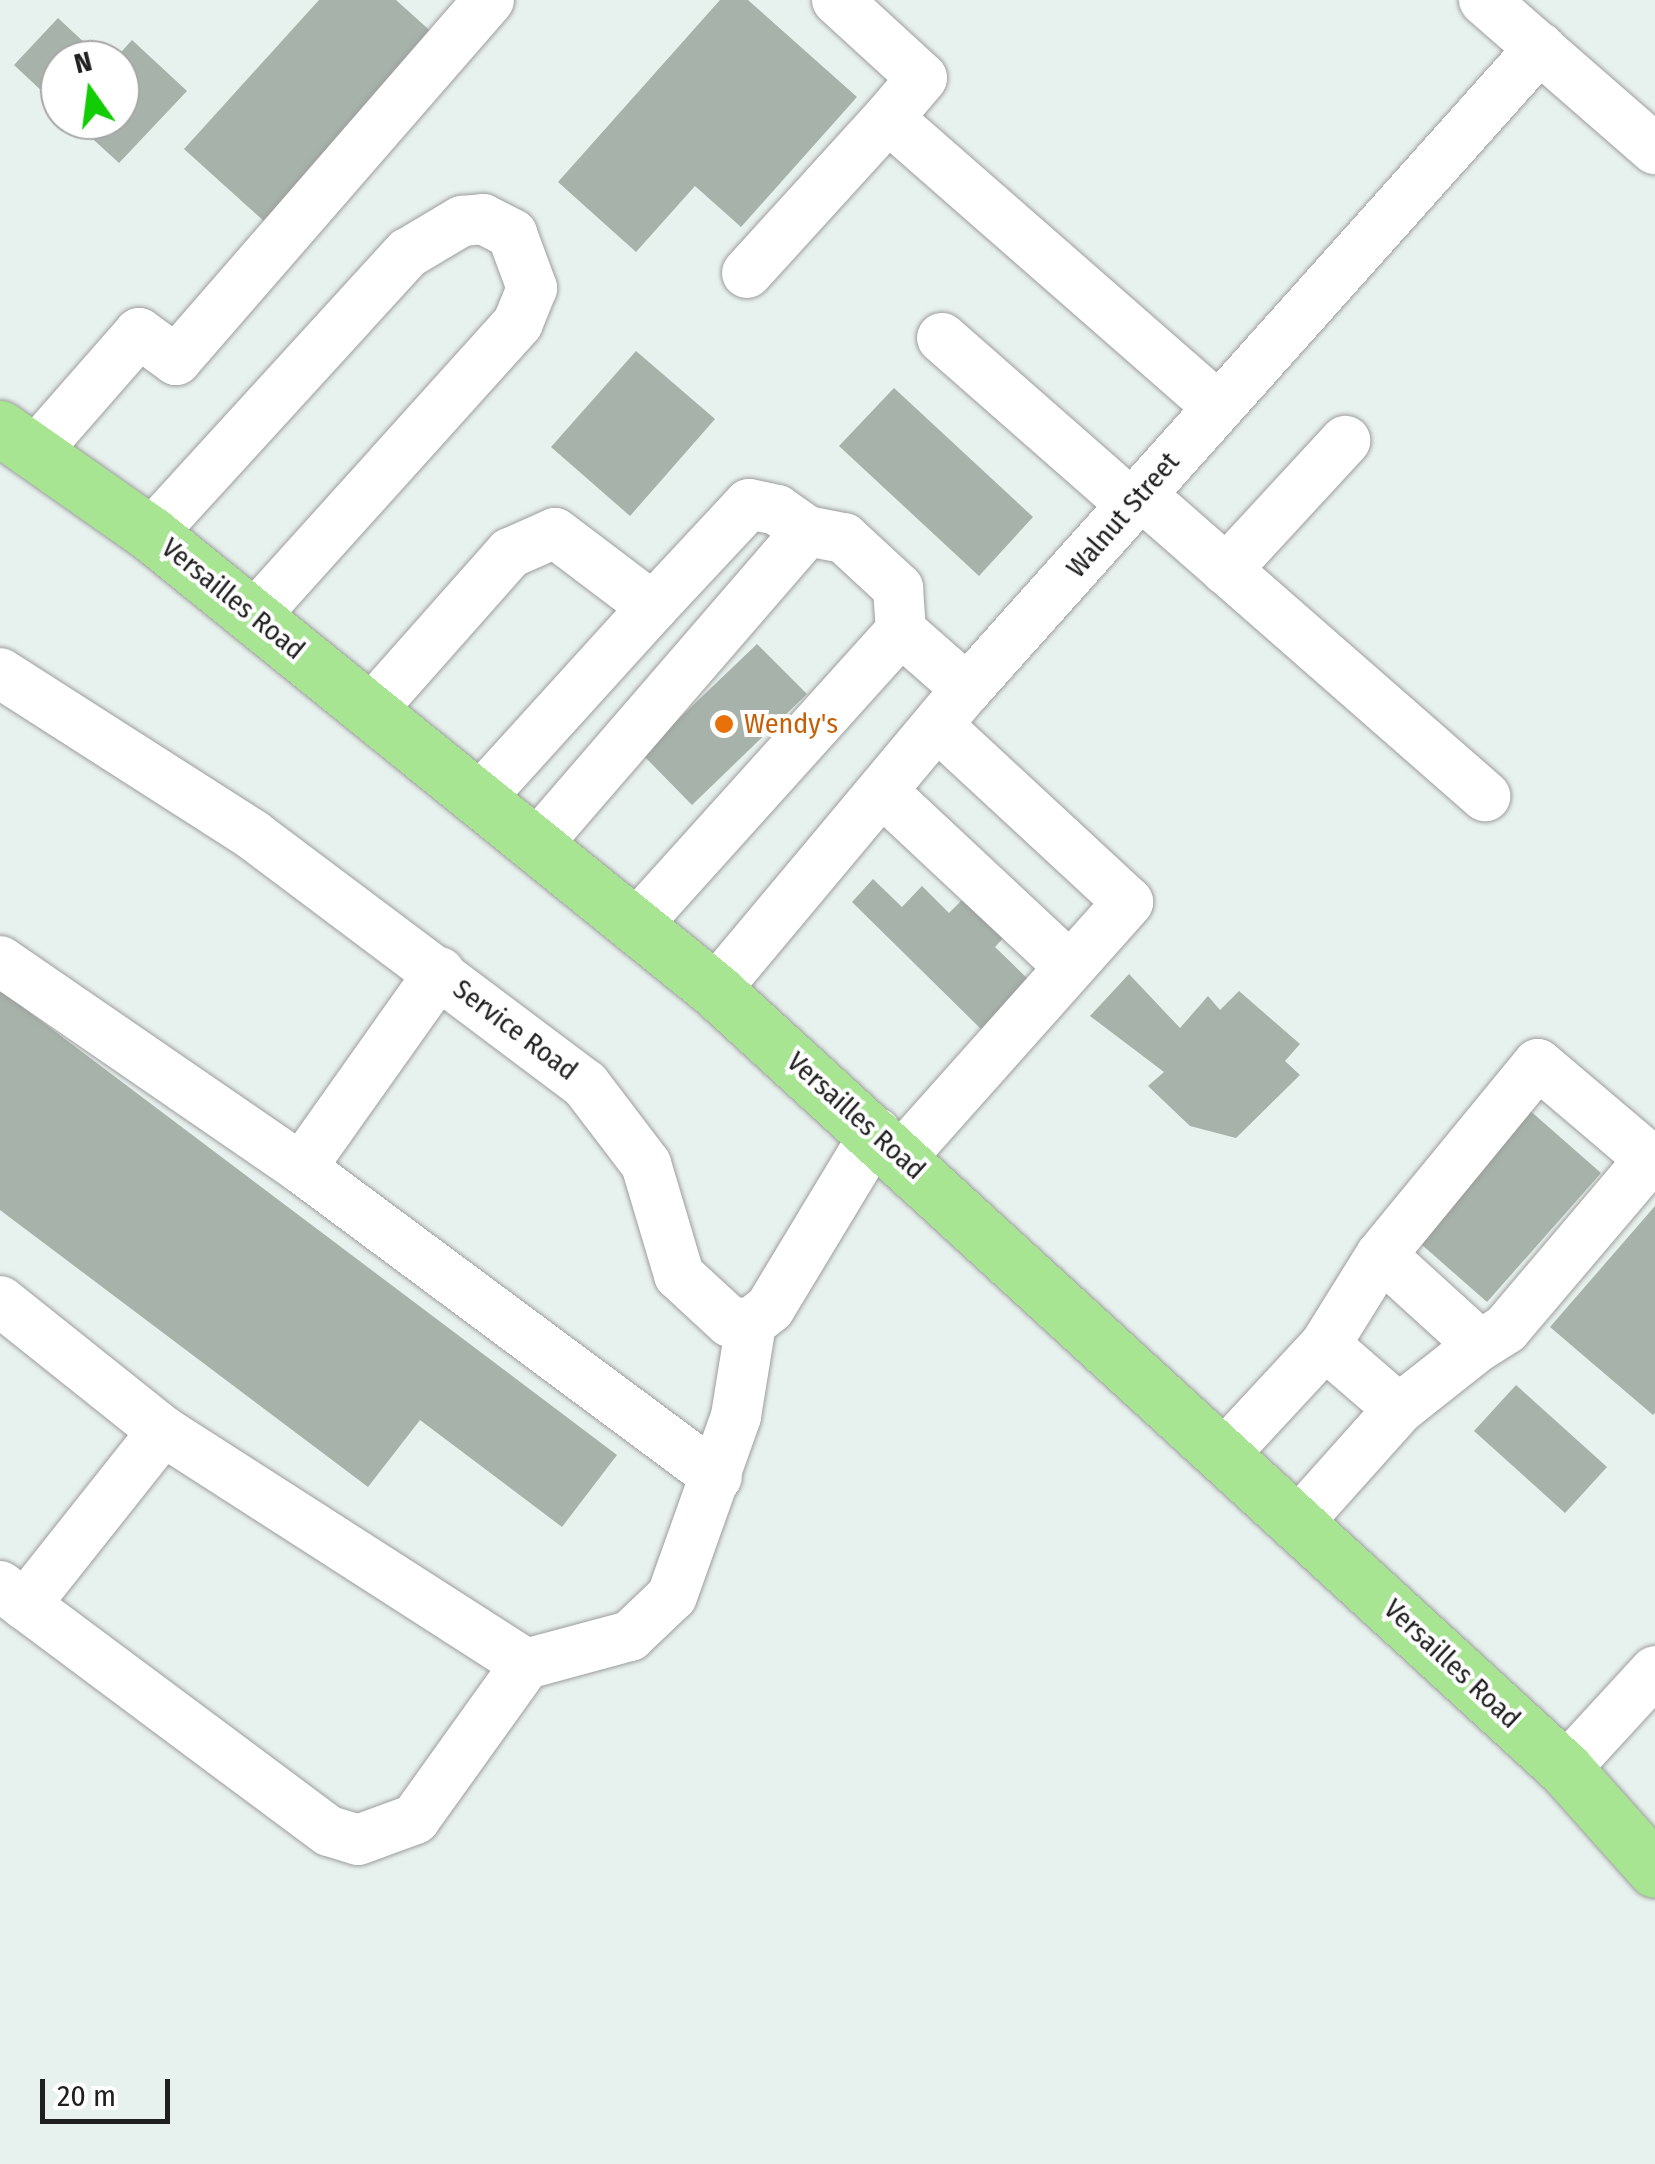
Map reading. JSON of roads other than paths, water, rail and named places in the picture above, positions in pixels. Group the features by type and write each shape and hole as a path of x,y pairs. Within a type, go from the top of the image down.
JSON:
{"highway":[{"name":"Versailles Road","path":"18,440 151,534 716,990 889,1144 1565,1768 1648,1850"}],"street":[{"path":"18,440 139,333 176,360 489,0"},
{"path":"747,273 922,78 836,0"},
{"path":"1484,0 1655,149"},
{"name":"Walnut Street","path":"716,990 953,708 1540,48"},
{"path":"888,118 1218,406"},
{"path":"151,534 408,253 462,221 483,219 512,234 532,288 518,322 254,616"},
{"path":"942,338 1226,570 1485,796"},
{"path":"1226,570 1344,441"},
{"path":"0,1301 163,1432 500,1655 526,1664 630,1636 672,1596 717,1477 750,1322 770,1308 889,1144 1128,902 953,708 901,631 898,588 844,538 807,532 749,504 481,797"},
{"path":"537,844 807,532"},
{"path":"371,710 510,553 555,533 653,607"},
{"path":"636,925 901,631"},
{"name":"Service Road","path":"0,673 195,794 440,972 622,1122 646,1164 679,1276 712,1313 750,1322"},
{"path":"882,792 1068,965"},
{"path":"0,961 301,1168 717,1477"},
{"path":"301,1168 440,972"},
{"path":"1224,1454 1325,1345 1381,1255 1538,1064 1650,1159 1506,1329 1399,1408 1298,1522"},
{"path":"1381,1255 1480,1345"},
{"path":"1325,1345 1399,1408"},
{"path":"163,1432 13,1596 329,1830 358,1840 415,1819 526,1664"},
{"path":"1565,1768 1649,1687"}],"place":[{"name":"Wendy's","path":"724,724"}]}
